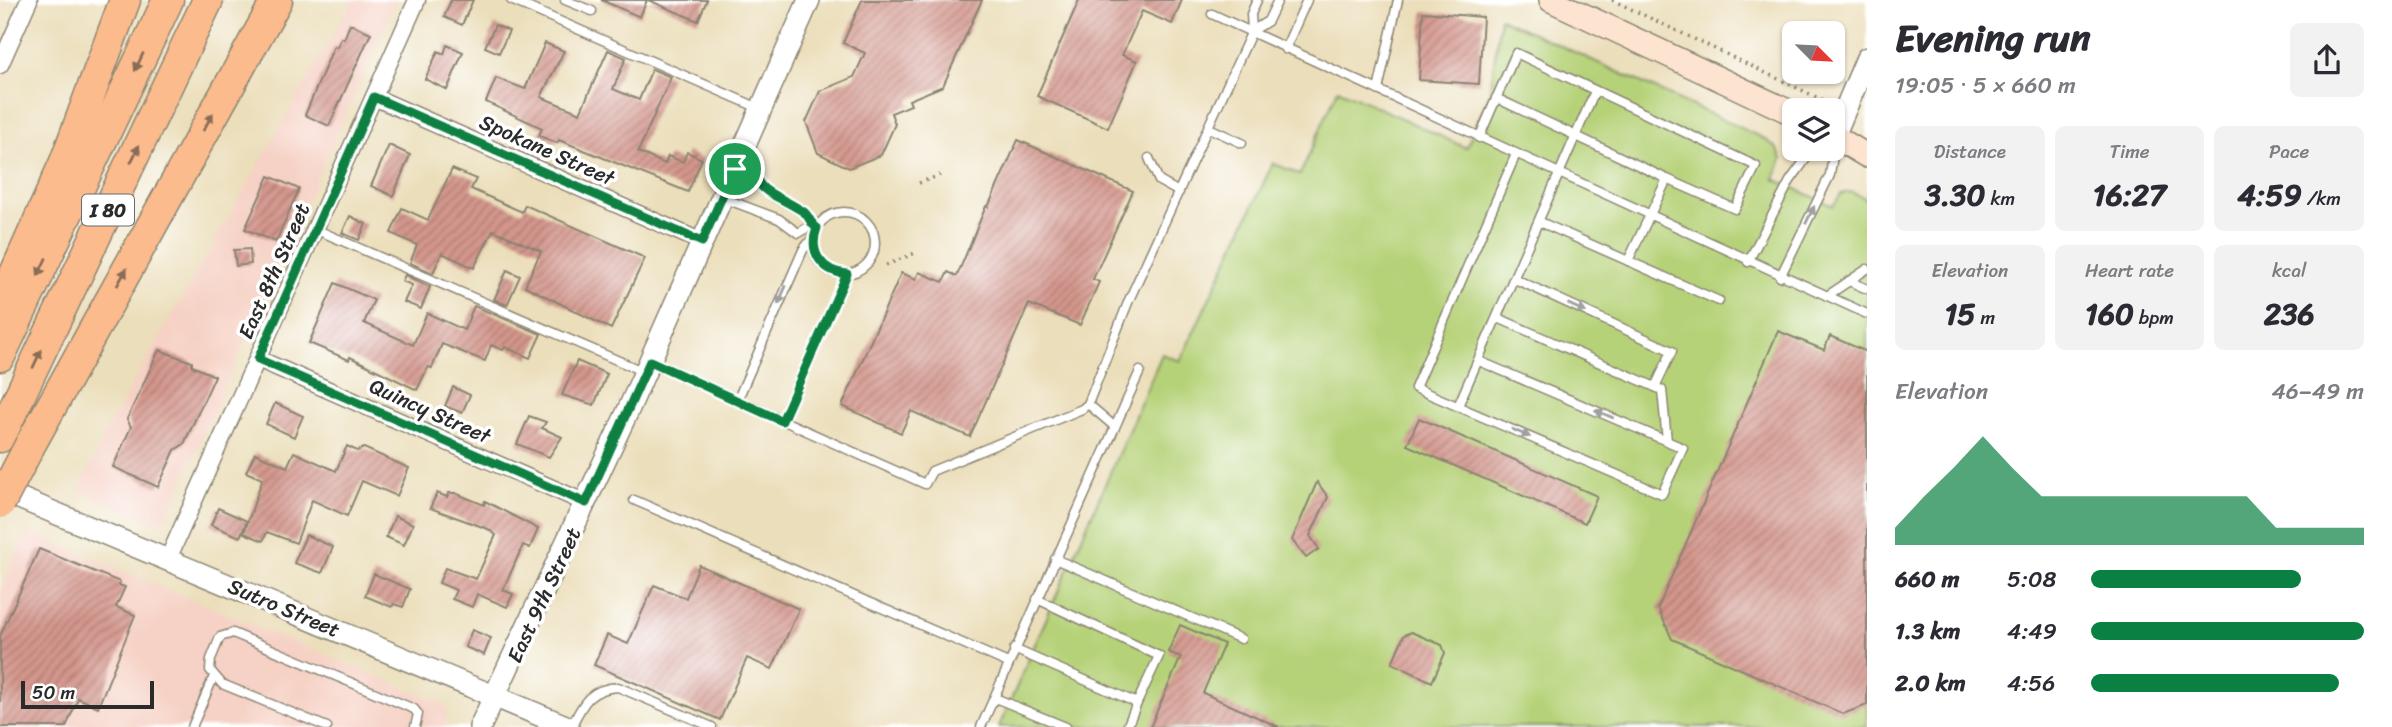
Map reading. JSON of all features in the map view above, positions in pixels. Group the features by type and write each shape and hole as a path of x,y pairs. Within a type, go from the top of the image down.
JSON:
{"highway":[{"path":"0,307 65,162 125,0"},
{"name":"I 80","path":"0,356 168,0"},
{"name":"I 80","path":"4,429 208,0"},
{"path":"0,503 30,444 277,0"}],"main road":[{"path":"1551,0 1782,108"},
{"path":"1845,143 1867,156"}],"street":[{"path":"0,65 29,0"},
{"name":"East 8th Street","path":"168,559 417,0"},
{"name":"East 9th Street","path":"480,727 586,503 809,0"},
{"path":"1845,111 1867,58"},
{"name":"Spokane Street","path":"374,97 702,242"},
{"name":"Quincy Street","path":"258,359 586,503"},
{"name":"Sutro Street","path":"0,490 569,727"}],"lane":[{"path":"511,0 761,109"},
{"path":"565,0 592,11"},
{"path":"315,229 647,367 737,401 925,484 932,471 1082,409 1088,404 1130,298 1252,31 1251,14 1257,0"},
{"path":"1252,31 1268,21 1278,0"},
{"path":"1285,49 1307,0"},
{"path":"1378,90 1398,0"},
{"path":"1212,14 1780,277 1867,314"},
{"path":"1479,138 1516,53 1756,166 1735,209 1496,99"},
{"path":"1458,406 1499,318 1595,90"},
{"path":"1209,128 1242,143"},
{"path":"737,401 814,229 824,219 844,212 863,218 871,226 875,247 866,265 847,274 828,269 816,255 814,229 807,214 763,191 754,177 744,147"},
{"path":"1479,361 1683,448 1662,494 1415,388 1516,154"},
{"path":"1149,158 1159,181 1179,192"},
{"path":"1748,262 1803,161"},
{"path":"1780,277 1830,175 1834,161"},
{"path":"1628,261 1667,179"},
{"path":"722,198 779,219 799,233 814,229"},
{"path":"1540,222 1719,301"},
{"path":"1827,296 1867,269"},
{"path":"782,421 847,274"},
{"path":"1515,279 1672,351 1655,387"},
{"path":"1849,281 1867,289"},
{"path":"1499,318 1662,390 1667,441"},
{"path":"981,727 1140,371"},
{"path":"1088,404 1115,427"},
{"path":"634,499 1008,663"},
{"path":"1055,559 1241,639"},
{"path":"1037,599 1159,656 1127,727"},
{"path":"192,727 214,676 211,659 220,637 233,634 414,709 418,714 415,727"},
{"path":"1014,649 1137,703"},
{"path":"214,676 222,684 327,727"},
{"path":"569,727 586,696 603,688 618,687 712,727"},
{"path":"995,698 1066,727"}],"path":[{"path":"1612,0 1818,98"},
{"path":"919,183 940,175"},
{"path":"886,265 918,253"}],"shaded area":[{"path":"353,0 396,0 168,514 158,523 153,522 79,491 107,429"},
{"path":"27,531 441,703 448,710 445,727 0,727 0,593"}],"green space":[{"path":"1500,18 1765,139 1777,149 1782,159 1774,179 1833,206 1841,194 1851,192 1867,199 1867,727 999,727 1162,354 1180,361 1273,163 1300,175 1338,89 1466,148 1490,94"}],"building":[{"path":"451,0 473,0 462,25 444,17"},
{"path":"601,0 647,0 640,17"},
{"path":"648,0 707,0 698,21"},
{"path":"862,0 982,0 943,86 909,100 911,105 891,113 895,124 881,155 849,168 818,153 806,122 820,91 854,77 865,53 843,43"},
{"path":"1079,0 1182,0 1172,24 1142,11 1122,55 1137,61 1108,128 1037,96"},
{"path":"1423,12 1483,17 1479,84 1419,80"},
{"path":"350,24 371,33 329,126 305,115 334,46 337,47 341,38 344,39"},
{"path":"495,25 509,31 499,53 485,47"},
{"path":"545,43 564,51 541,97 580,113 608,50 626,58 613,89 639,100 652,69 671,77 638,152 665,164 668,156 683,162 687,152 702,159 688,192 559,140 557,143 539,136 542,128 486,102 496,78 525,89"},
{"path":"447,45 463,52 447,90 425,79 438,51 444,54"},
{"path":"1018,140 1133,191 1093,279 1099,282 1080,325 1029,304 970,437 911,411 901,433 842,406 901,273 916,279 919,272 943,282 948,272 957,276 986,206 988,207"},
{"path":"389,145 410,155 393,196 371,186"},
{"path":"452,169 476,179 471,189 522,212 525,205 645,258 611,329 525,286 541,251 493,230 474,268 442,253 433,273 410,263 417,245 391,233 402,208 428,220"},
{"path":"269,176 299,189 276,242 245,229"},
{"path":"350,216 366,224 359,240 342,233"},
{"path":"250,249 251,264 236,266 234,250"},
{"path":"507,270 520,276 507,305 494,300"},
{"path":"405,275 430,287 421,309 404,302 412,285 402,281"},
{"path":"335,283 374,300 364,323 413,345 427,313 464,330 474,306 541,334 530,358 505,347 503,350 491,345 485,361 442,344 432,368 428,367 417,390 350,357 349,360 309,343"},
{"path":"1778,331 1824,350 1830,336 1867,352 1867,705 1843,714 1672,639 1658,608"},
{"path":"159,350 192,362 192,366 215,376 184,444 175,450 158,487 113,467 131,427 127,419"},
{"path":"577,361 607,374 594,405 562,395"},
{"path":"453,387 470,395 462,413 445,406"},
{"path":"275,403 303,416 294,437 266,424"},
{"path":"529,416 546,422 542,428 562,437 549,457 517,444"},
{"path":"1419,418 1597,496 1585,523 1407,445"},
{"path":"347,446 357,451 364,448 409,468 397,496 362,481 347,516 312,500 296,543 267,532 263,541 244,533 262,479 246,472 255,453 287,467 294,452 336,471"},
{"path":"1317,482 1328,497 1310,536 1319,549 1306,558 1292,540"},
{"path":"437,493 447,497 449,493 455,493 484,505 485,501 538,529 530,548 523,545 503,590 513,594 507,607 477,594 472,607 452,599 456,590 439,583 445,568 476,579 496,535 488,529 430,508"},
{"path":"218,508 247,521 240,537 211,525"},
{"path":"395,516 413,524 404,545 386,537"},
{"path":"306,535 333,547 322,573 294,563"},
{"path":"39,549 120,582 119,585 125,587 116,607 135,615 98,707 78,698 66,727 0,727 0,636"},
{"path":"699,565 799,609 772,669 747,658 720,720 594,665 607,635 628,644 654,585 686,598"},
{"path":"374,574 410,589 403,607 394,604 392,607 365,596"},
{"path":"1180,625 1224,644 1203,693 1279,727 1150,727 1181,657 1168,652"},
{"path":"472,630 491,638 484,655 465,647"},
{"path":"1411,632 1442,645 1445,653 1432,682 1392,663 1404,635"}],"route":[{"path":"374,97 702,242 735,169 744,147 754,177 763,191 807,214 812,225 817,228 814,245 821,263 837,273 847,274 782,421 650,361 586,503 258,359 374,97"}]}
